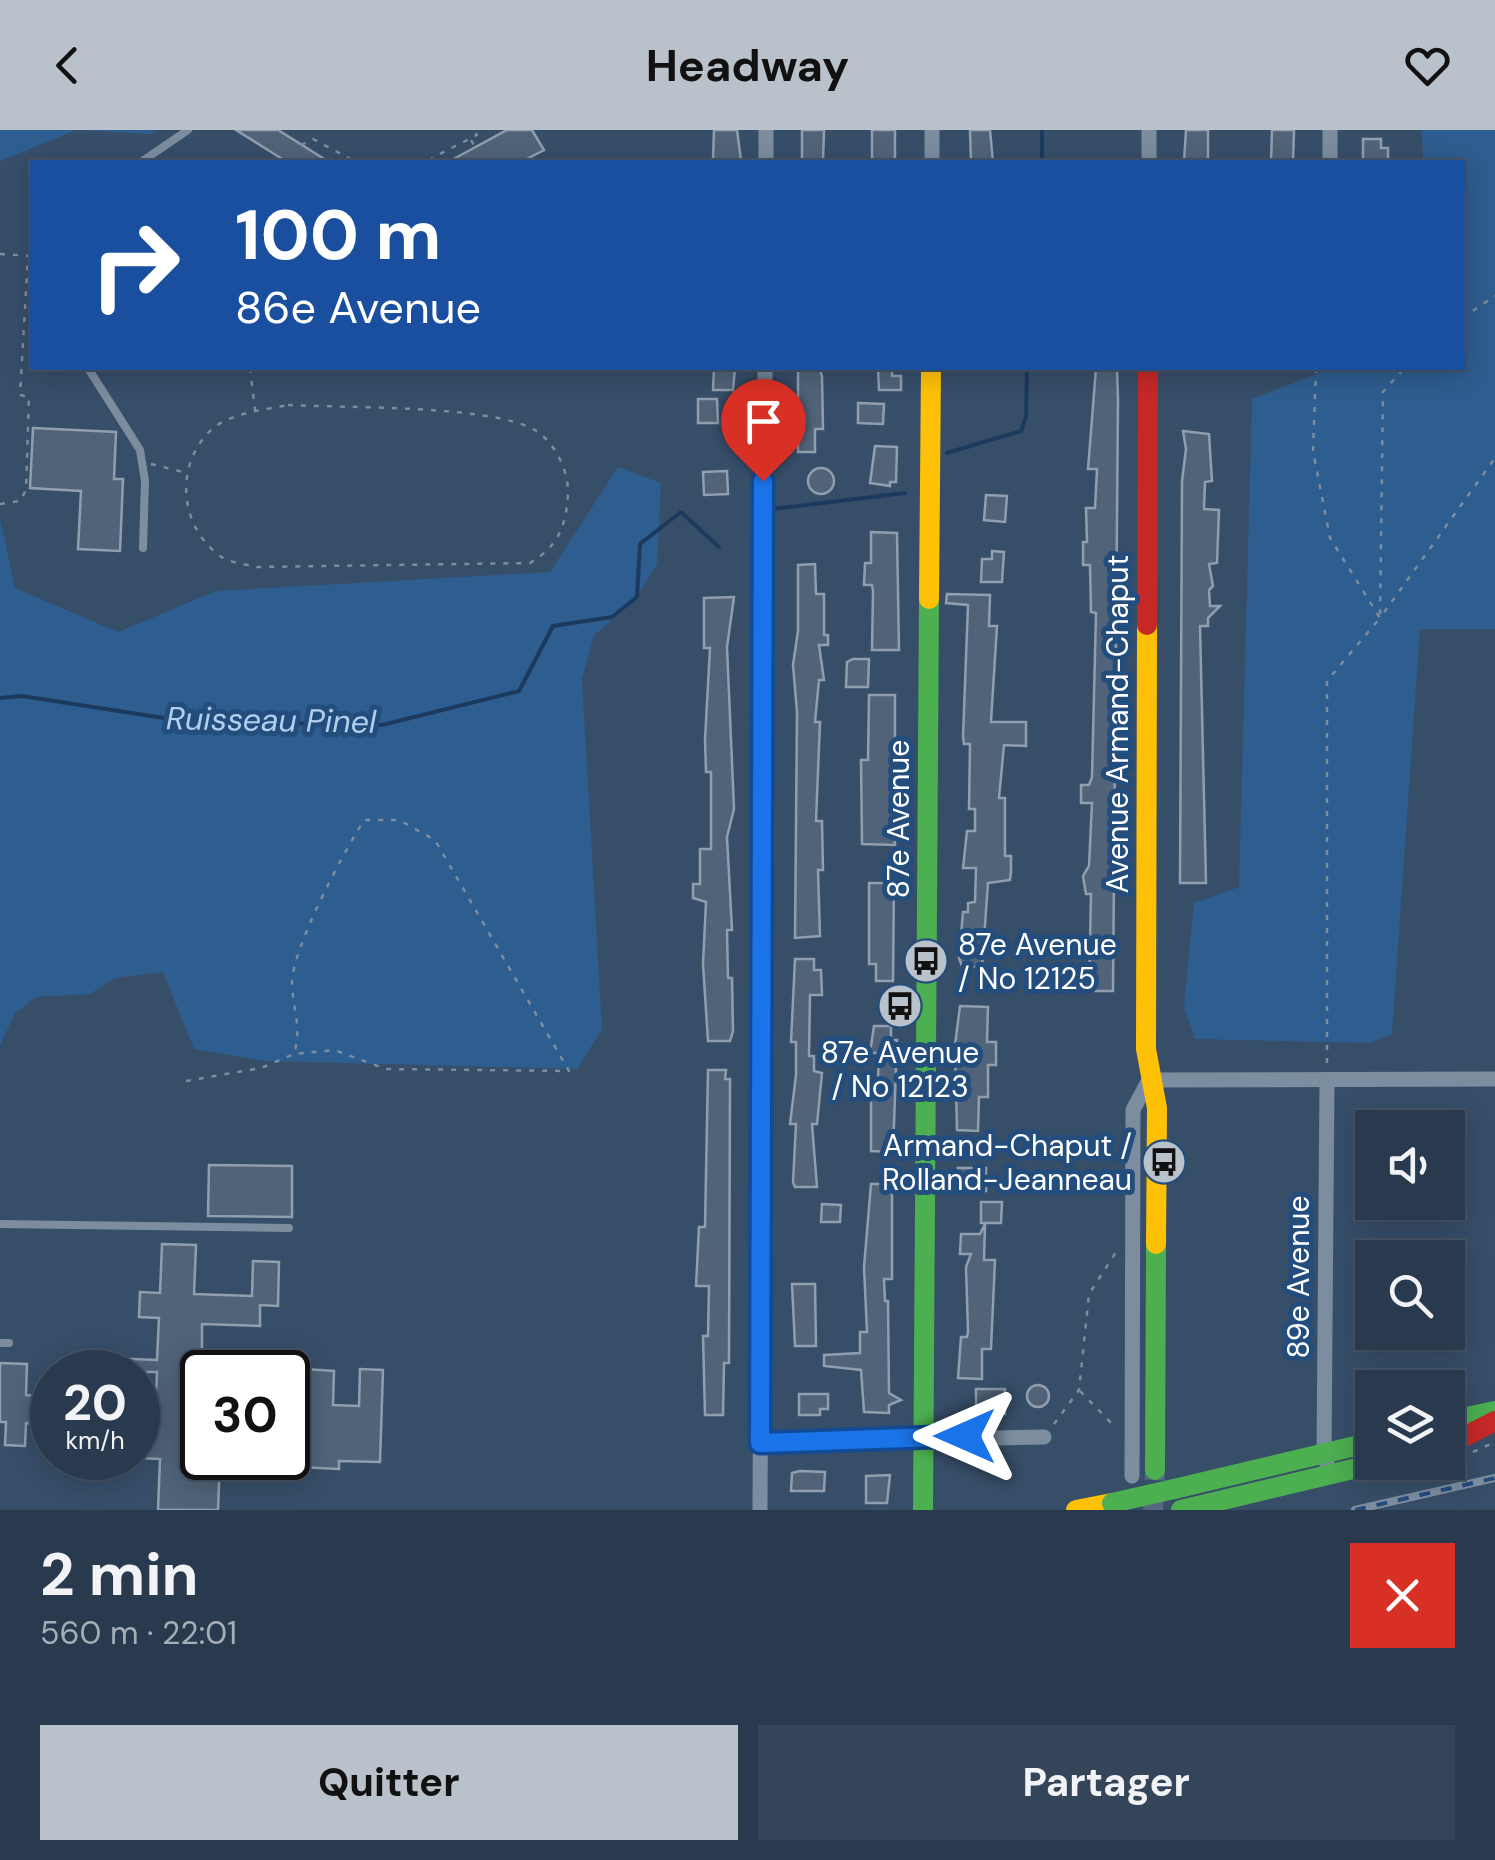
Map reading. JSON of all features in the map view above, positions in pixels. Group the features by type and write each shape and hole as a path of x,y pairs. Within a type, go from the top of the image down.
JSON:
{"street":[{"path":"766,130 766,160"},
{"path":"932,130 932,160"},
{"path":"1149,160 1150,130"},
{"path":"1330,130 1330,160"},
{"path":"760,1510 764,370"},
{"name":"87e Avenue","path":"923,1510 930,370"},
{"name":"Avenue Armand-Chaput","path":"1148,370 1149,1080 1157,1108 1154,1470"},
{"path":"1149,1080 1495,1079"},
{"name":"Avenue Armand-Chaput","path":"1132,1476 1134,1110 1149,1080"},
{"name":"89e Avenue","path":"1327,1080 1327,1464"},
{"path":"1465,1417 1495,1411"},
{"path":"1465,1436 1495,1421"},
{"path":"760,1443 925,1436 1044,1437"},
{"path":"1182,1510 1327,1464 1355,1450"},
{"path":"1076,1510 1174,1489 1355,1463"}],"lane":[{"path":"144,160 188,130"},
{"path":"89,370 133,434 142,462 143,548"},
{"path":"0,1224 290,1228"}],"path":[{"path":"432,160 477,135 474,130"},
{"path":"470,138 476,147"},
{"path":"301,144 314,139 352,160"},
{"path":"0,254 30,256 20,395 30,397 26,490 20,501 0,504"},
{"path":"1465,316 1495,296"},
{"path":"24,336 30,334"},
{"path":"250,370 255,412"},
{"path":"1316,370 1313,450 1330,538 1380,618"},
{"path":"1380,618 1383,392 1402,370"},
{"path":"288,405 498,417 536,430 554,450 568,479 567,516 554,548 530,563 257,566 223,559 197,536 185,502 188,473 209,431 255,412 288,405"},
{"path":"1327,1080 1327,681 1380,618 1495,458"},
{"path":"142,462 188,473"},
{"path":"186,1081 261,1068 294,1054 334,1050 386,1069 569,1071 434,840 400,820 364,820 318,906 292,984 300,1034 294,1054"},
{"path":"1044,1437 1079,1390 1089,1294 1132,1224"},
{"path":"1079,1390 1133,1445"}],"shaded area":[{"path":"0,130 76,130 0,161"},
{"path":"76,130 157,130 152,134"},
{"path":"1422,130 1495,130 1495,629 1420,629 1392,1034 1369,1043 1195,1039 1184,1007 1194,903 1239,887 1252,399 1327,370 1465,370 1465,160 1423,160"},
{"path":"618,467 661,483 657,564 632,604 594,635 582,679 602,1029 577,1069 265,1061 194,1049 163,972 115,978 90,994 36,997 15,1013 0,1046 0,518 15,588 118,632 216,591 550,572"}],"building":[{"path":"236,130 278,130 326,160 284,160"},
{"path":"507,130 532,130 544,150 525,160 452,160"},
{"path":"714,130 737,130 741,160 713,159"},
{"path":"802,130 824,130 823,160 802,160"},
{"path":"872,130 895,130 895,160 872,160"},
{"path":"970,130 990,130 993,160 971,160"},
{"path":"1186,130 1208,130 1208,160 1184,160"},
{"path":"1272,130 1294,130 1293,160 1271,160"},
{"path":"1363,139 1381,139 1381,148 1388,148 1388,160 1363,160"},
{"path":"714,370 735,370 733,390 713,390"},
{"path":"798,370 820,370 823,429 815,429 815,452 798,452"},
{"path":"878,370 892,370 892,376 901,376 901,390 879,390"},
{"path":"1096,370 1117,370 1113,991 1089,991 1091,894 1086,894 1083,876 1089,866 1092,803 1081,803 1081,785 1089,785 1092,777 1096,613 1091,612 1090,565 1083,565 1086,508 1095,508 1097,469 1088,469"},
{"path":"698,399 717,399 718,423 698,423"},
{"path":"858,403 884,404 883,424 858,423"},
{"path":"33,428 116,432 114,479 123,479 120,551 78,549 81,491 30,488"},
{"path":"1183,431 1209,434 1212,481 1205,482 1204,509 1219,510 1217,563 1209,564 1213,586 1209,590 1210,606 1220,606 1208,618 1208,626 1200,626 1206,883 1180,883 1182,481 1186,449"},
{"path":"875,446 897,447 896,482 890,482 890,486 870,483"},
{"path":"821,468 830,472 834,481 830,490 821,494 812,490 808,481 812,472"},
{"path":"727,471 728,494 704,495 703,472"},
{"path":"986,495 1007,496 1005,522 984,520"},
{"path":"871,532 897,533 899,650 872,650 873,591 872,585 864,585 865,563 871,563"},
{"path":"992,551 1004,552 1002,582 981,582 982,559 992,559"},
{"path":"815,564 816,594 824,594 824,635 828,635 828,645 819,645 824,680 819,680 815,722 820,722 816,821 822,821 823,870 818,870 820,936 795,938 797,712 793,665 798,631 798,565"},
{"path":"947,594 990,595 989,626 997,626 991,722 1026,722 1026,746 1004,745 999,798 1005,798 1005,856 1011,856 1011,872 1010,880 988,883 982,967 962,966 959,958 963,912 968,912 968,903 975,902 976,868 963,868 967,831 975,831 975,809 969,809 970,744 964,744 963,737 968,605 946,603"},
{"path":"734,597 727,647 734,809 727,837 732,930 727,930 728,978 732,978 733,1031 730,1041 708,1041 703,964 706,902 693,898 693,884 700,884 700,849 711,849 711,772 706,772 705,740 710,648 704,648 704,598"},
{"path":"869,659 868,687 846,687 847,662"},
{"path":"869,695 895,695 895,845 862,844 861,760 868,760"},
{"path":"869,883 894,883 893,981 876,981 876,964 869,964"},
{"path":"795,959 814,959 814,970 821,970 822,995 810,995 809,1056 814,1056 814,1071 822,1073 817,1124 812,1124 817,1187 795,1187 793,1182 796,1124 790,1124 796,1075 796,1042 791,1042"},
{"path":"960,1006 988,1007 987,1042 996,1042 996,1065 988,1065 988,1097 979,1097 978,1131 957,1130 955,1045"},
{"path":"874,1026 891,1026 891,1040 897,1040 893,1152 871,1151 871,1101 878,1080 879,1053 870,1053"},
{"path":"708,1070 726,1070 725,1079 730,1079 729,1363 724,1363 723,1415 705,1415 703,1336 708,1336 709,1286 696,1286 699,1227 705,1227"},
{"path":"209,1165 292,1166 292,1217 208,1216"},
{"path":"958,1168 986,1168 986,1191 958,1191"},
{"path":"871,1184 892,1184 892,1279 884,1279 888,1301 889,1393 901,1400 889,1405 889,1413 864,1412 861,1370 824,1366 824,1355 860,1353 860,1332 867,1332 864,1267"},
{"path":"981,1202 1002,1202 1001,1223 981,1223"},
{"path":"822,1204 841,1205 840,1222 821,1222"},
{"path":"985,1224 984,1260 995,1260 991,1349 982,1349 982,1379 958,1378 961,1337 967,1337 968,1332 966,1267 971,1254 960,1254 961,1234 980,1234"},
{"path":"162,1244 196,1245 194,1294 252,1296 253,1261 279,1262 278,1306 260,1305 260,1326 202,1324 202,1350 180,1350 180,1480 219,1480 218,1510 158,1510 159,1318 139,1317 140,1292 160,1293"},
{"path":"792,1284 815,1284 816,1346 795,1346"},
{"path":"0,1363 27,1364 30,1423 26,1423 25,1446 5,1445 6,1422 0,1422"},
{"path":"310,1369 334,1371 333,1405 359,1406 360,1369 383,1370 380,1462 339,1461 339,1469 310,1468"},
{"path":"1038,1385 1049,1396 1038,1407 1027,1396"},
{"path":"976,1389 1005,1389 1005,1414 976,1414"},
{"path":"799,1394 828,1394 828,1409 820,1409 820,1415 799,1415"},
{"path":"825,1472 824,1491 791,1491 792,1473"},
{"path":"890,1475 887,1503 866,1503 866,1476"}],"waterway":[{"name":"Ruisseau Pinel","path":"1042,130 1042,160"},
{"name":"Ruisseau Pinel","path":"947,453 1021,431 1026,417 1027,370"},
{"name":"Ruisseau Pinel","path":"773,509 905,493"},
{"name":"Ruisseau Pinel","path":"0,698 22,696 183,721 382,725 519,691 553,626 612,617 637,597 640,544 681,512 719,547"}],"tunnel":[{"path":"1153,1510 1155,1470"}],"railway":[{"path":"1355,1510 1495,1478"}],"traffic: fast":[{"path":"923,1510 929,599"},
{"path":"1155,1470 1156,1244"},
{"path":"1465,1417 1495,1411"},
{"path":"1174,1489 1355,1446"},
{"path":"1181,1510 1355,1468"},
{"path":"1112,1503 1174,1489"}],"traffic: slow":[{"path":"929,599 931,370"},
{"path":"1147,625 1146,1049 1157,1108 1156,1244"},
{"path":"1076,1510 1112,1503"}],"traffic: jam":[{"path":"1147,625 1148,370"},
{"path":"1465,1436 1495,1421"}],"place":[{"name":"87e Avenue / No 12125","path":"926,961"},
{"name":"87e Avenue / No 12123","path":"900,1006"},
{"name":"Armand-Chaput / Rolland-Jeanneau","path":"1164,1162"}],"route":[{"path":"763,481 757,1402 760,1443 965,1436"}]}
